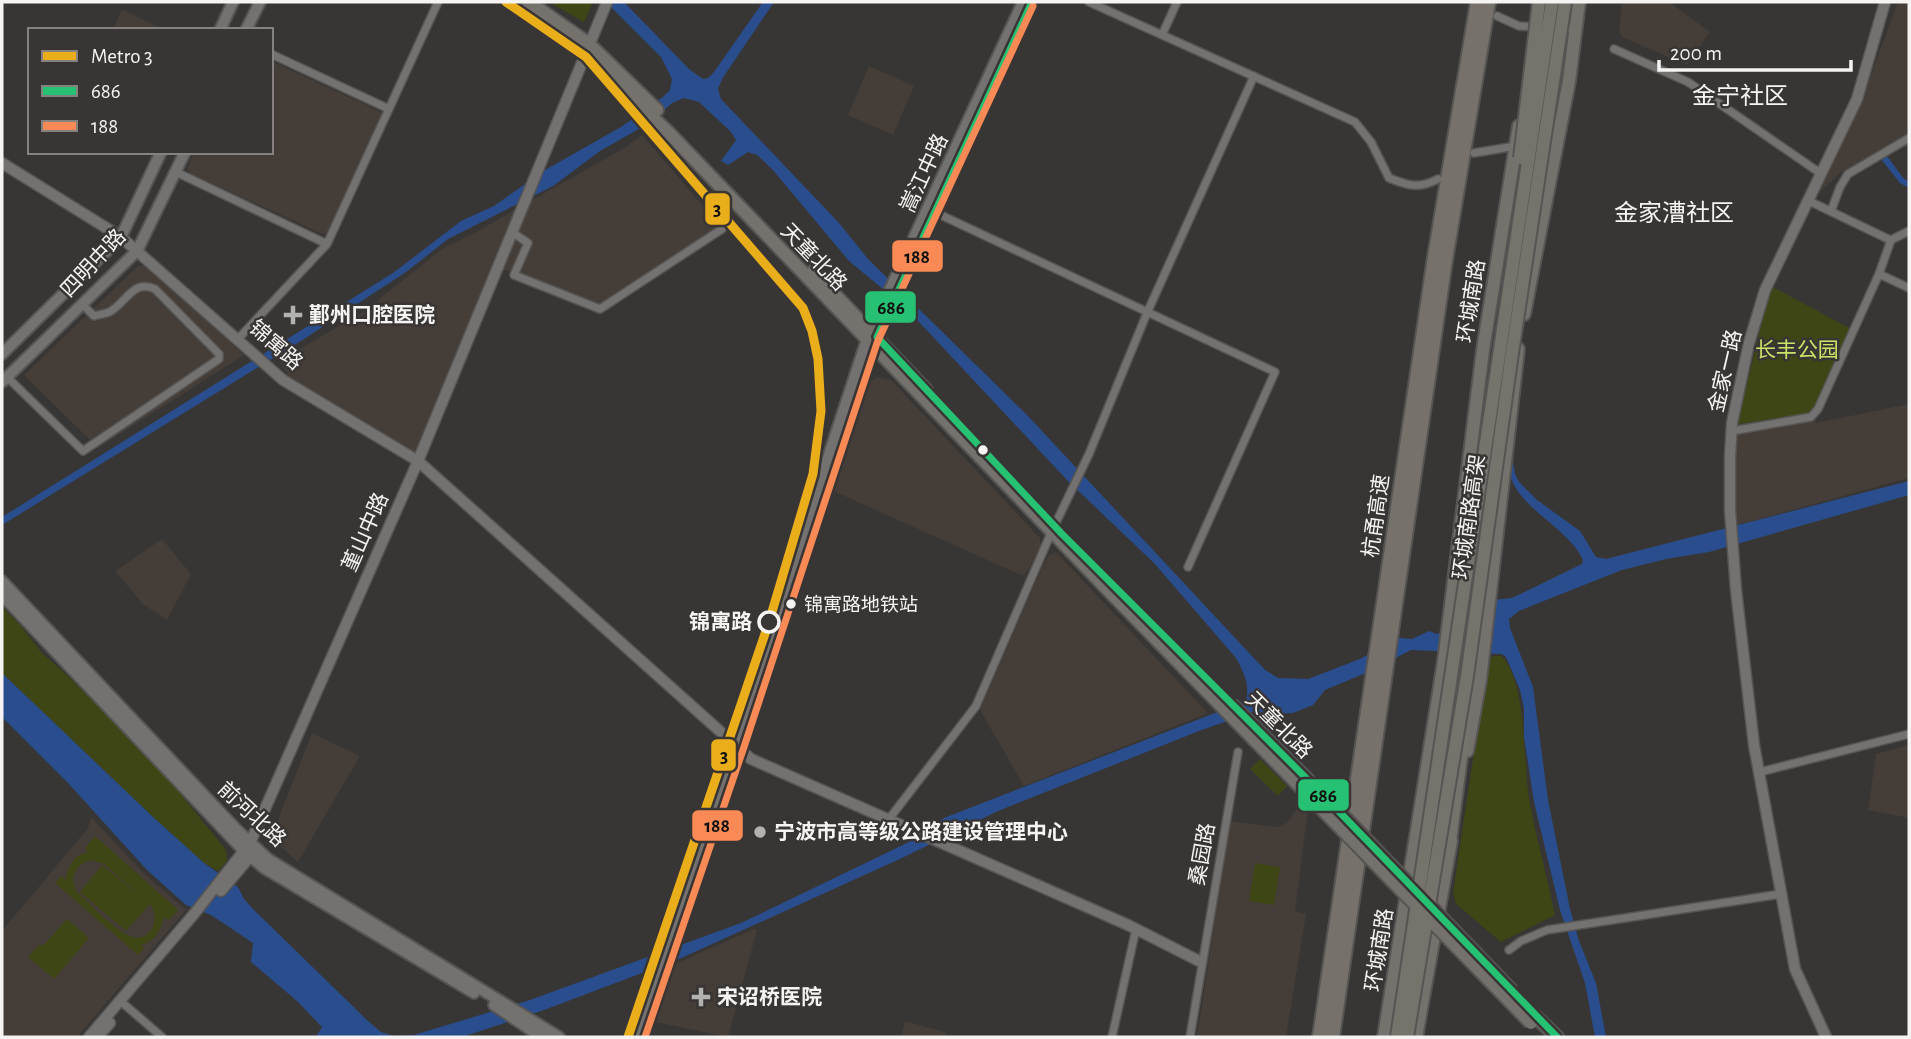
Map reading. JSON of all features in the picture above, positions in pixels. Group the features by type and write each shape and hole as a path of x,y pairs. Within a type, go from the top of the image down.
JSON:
{"highway":[{"name":"杭甬高速","path":"1385,635 1435,257 1478,2"},
{"name":"杭甬高速","path":"1320,1037 1488,2"},
{"path":"1514,256 1520,165 1541,2"},
{"name":"环城南路高架","path":"1397,1037 1552,2"},
{"name":"环城南路高架","path":"1407,1037 1467,676 1565,2"},
{"path":"1527,250 1540,197 1572,2"},
{"path":"1449,849 1495,474"},
{"name":"杭甬高速","path":"1332,1037 1378,679"}],"main road":[{"path":"221,28 233,2"},
{"path":"247,28 260,2"},
{"name":"天童北路","path":"509,2 587,48 643,102 1115,593 1534,1020 1556,1037"},
{"path":"529,2 587,48"},
{"name":"嵩江中路","path":"634,1037 736,746 884,304 903,262 932,210 1023,2"},
{"name":"嵩江中路","path":"872,338 1032,2"},
{"name":"环城南路","path":"1384,1037 1444,661 1483,350 1541,2"},
{"path":"1416,1037 1480,680 1520,331 1569,81 1578,2"},
{"name":"四明中路","path":"2,354 121,237 160,154"},
{"name":"四明中路","path":"4,379 137,251 185,154"},
{"name":"前河北路","path":"2,581 250,850"},
{"name":"前河北路","path":"2,594 250,850 497,1003 539,1032 559,1037"},
{"name":"嵩江中路","path":"642,1037 659,971"},
{"name":"天童北路","path":"1534,1020 1545,1037"}],"street":[{"path":"239,339 327,244 438,2"},
{"name":"堇山中路","path":"97,1037 250,850 418,461 607,2"},
{"path":"1089,2 1355,122 1371,142 1389,178 1408,186 1423,187 1438,179"},
{"path":"1162,34 1177,2"},
{"name":"金家一路","path":"1826,1037 1795,969 1754,745 1736,590 1730,510 1732,431 1749,343 1765,290 1857,99 1885,2"},
{"path":"1497,16 1520,26 1575,29"},
{"path":"1614,49 1688,82 1820,173"},
{"path":"273,55 389,109"},
{"path":"890,819 976,706 1254,75"},
{"path":"1830,211 1848,174 1909,138"},
{"path":"1474,153 1515,146 1555,153"},
{"name":"锦寓路","path":"2,163 121,237 284,380 418,461 751,759 1136,929 1201,962"},
{"path":"176,172 327,244"},
{"path":"1807,200 1891,240"},
{"path":"932,210 1275,372 1188,567"},
{"path":"512,232 528,243 514,275 600,309 722,229"},
{"path":"1732,431 1811,417 1818,409 1879,274 1891,240 1909,231"},
{"path":"1879,274 1909,288"},
{"path":"4,379 83,451 219,359 219,354 155,289 146,285 137,287 110,312 94,316 82,304"},
{"path":"1760,772 1909,734"},
{"name":"桑园路","path":"1190,1037 1238,752"},
{"path":"1509,950 1521,941 1547,930 1781,894"},
{"name":"堇山中路","path":"89,1037 197,915"},
{"path":"1112,1037 1136,929"},
{"path":"125,1005 162,1037"}],"shaded area":[{"path":"1622,2 1669,2 1710,32 1687,65 1624,38 1619,33"},
{"path":"1898,2 1909,2 1909,135 1840,173 1813,199 1862,99"},
{"path":"122,9 160,28 114,28"},
{"path":"273,62 381,112 382,116 328,233 322,234 190,173 187,169 193,154 273,154"},
{"path":"869,66 914,86 893,135 848,115"},
{"path":"642,135 722,228 600,308 494,266 416,457 290,377 279,361 363,312 442,249 626,147"},
{"path":"145,265 244,355 98,448 24,375 138,266"},
{"path":"876,377 891,380 1040,538 1041,545 1023,576 831,490 868,385"},
{"path":"1909,404 1909,478 1734,526 1733,476 1737,424 1814,413 1816,423"},
{"path":"162,539 191,574 167,620 143,604 115,571"},
{"path":"1056,552 1206,714 1024,786 980,710 1042,568 1049,555"},
{"path":"312,733 360,756 298,862 272,835"},
{"path":"1909,745 1909,818 1868,810 1876,754"},
{"path":"1299,805 1308,809 1295,911 1306,914 1286,1037 1197,1037 1230,821 1279,827 1288,822"},
{"path":"91,817 143,873 186,910 77,1037 2,1037 2,931 88,828"},
{"name":"宋诏桥医院","path":"757,930 728,1037 655,1022 675,964"},
{"path":"905,1021 947,1033 946,1037 901,1037"}],"green space":[{"path":"549,2 593,2 584,22"},
{"name":"长丰公园","path":"1771,286 1851,329 1814,413 1737,424"},
{"path":"2,607 42,653 162,771 226,850 227,861 218,871 204,863 153,817 2,673"},
{"path":"1501,656 1516,683 1529,798 1555,915 1501,942 1456,904 1453,893 1488,658"},
{"path":"1260,759 1287,786 1278,796 1250,769"},
{"path":"95,836 178,910 169,920 164,917 157,934 141,945 144,949 138,955 55,883 61,876 66,880 72,862 79,855 88,852 85,848","holes":["91,860 104,864 141,897 102,865 80,892 126,931 150,904 155,917 154,923 142,937 128,935 122,931 77,892 74,881 77,868"]},
{"path":"1255,863 1280,867 1274,905 1249,901"},
{"path":"67,919 89,938 54,979 28,957 40,944 43,946"}],"water":[{"path":"606,2 624,2 689,69 703,79 714,72 763,2 774,2 722,79 718,89 721,99 839,223 868,259 1027,415 1265,670 1278,678 1308,679 1360,659 1399,638 1412,639 1429,631 1437,634 1481,620 1493,600 1512,598 1582,564 1583,560 1574,546 1522,497 1513,484 1509,468 1511,450 1519,482 1537,500 1580,531 1596,557 1606,559 1909,481 1909,495 1709,552 1622,570 1519,611 1509,619 1533,687 1548,800 1570,909 1579,941 1596,983 1606,1037 1595,1037 1585,983 1560,910 1534,802 1520,690 1506,657 1502,654 1411,650 1325,690 1313,705 1293,713 1268,714 1255,711 1199,731 998,811 902,858 679,959 544,1010 462,1037 316,1037 322,1027 297,1001 251,962 253,943 211,915 186,905 147,870 68,783 2,717 2,673 153,817 204,863 238,887 253,909 369,1022 381,1032 393,1036 414,1035 530,1000 741,923 907,843 944,818 1246,701 1247,684 1236,658 1154,563 1067,480 906,308 849,261 772,169 757,155 748,152 728,165 721,161 736,140 699,102 684,98 672,103 651,122 600,151 553,186 448,239 406,272 304,339 2,525 2,517 393,273 461,221 494,206 545,170 621,127 663,97 670,90 672,79 661,57"},
{"path":"1887,156 1904,179 1909,181 1909,188 1900,183 1881,159"}],"metro line":[{"name":"3","path":"506,2 586,57 803,308 812,331 818,359 821,411 813,474 769,622 628,1037"}],"transit line":[{"name":"686","path":"1032,2 877,337 1061,533 1323,795 1557,1037"},
{"name":"188","path":"645,1037 877,343 1033,6"}],"place":[{"name":"鄞州口腔医院","path":"293,315"},
{"name":"锦寓路地铁站","path":"791,604"},
{"name":"锦寓路","path":"769,622"},
{"name":"宁波市高等级公路建设管理中心","path":"760,832"},
{"name":"宋诏桥医院","path":"701,997"}],"district":[{"name":"金宁社区","path":"1740,96"},
{"name":"金家漕社区","path":"1674,213"}]}
